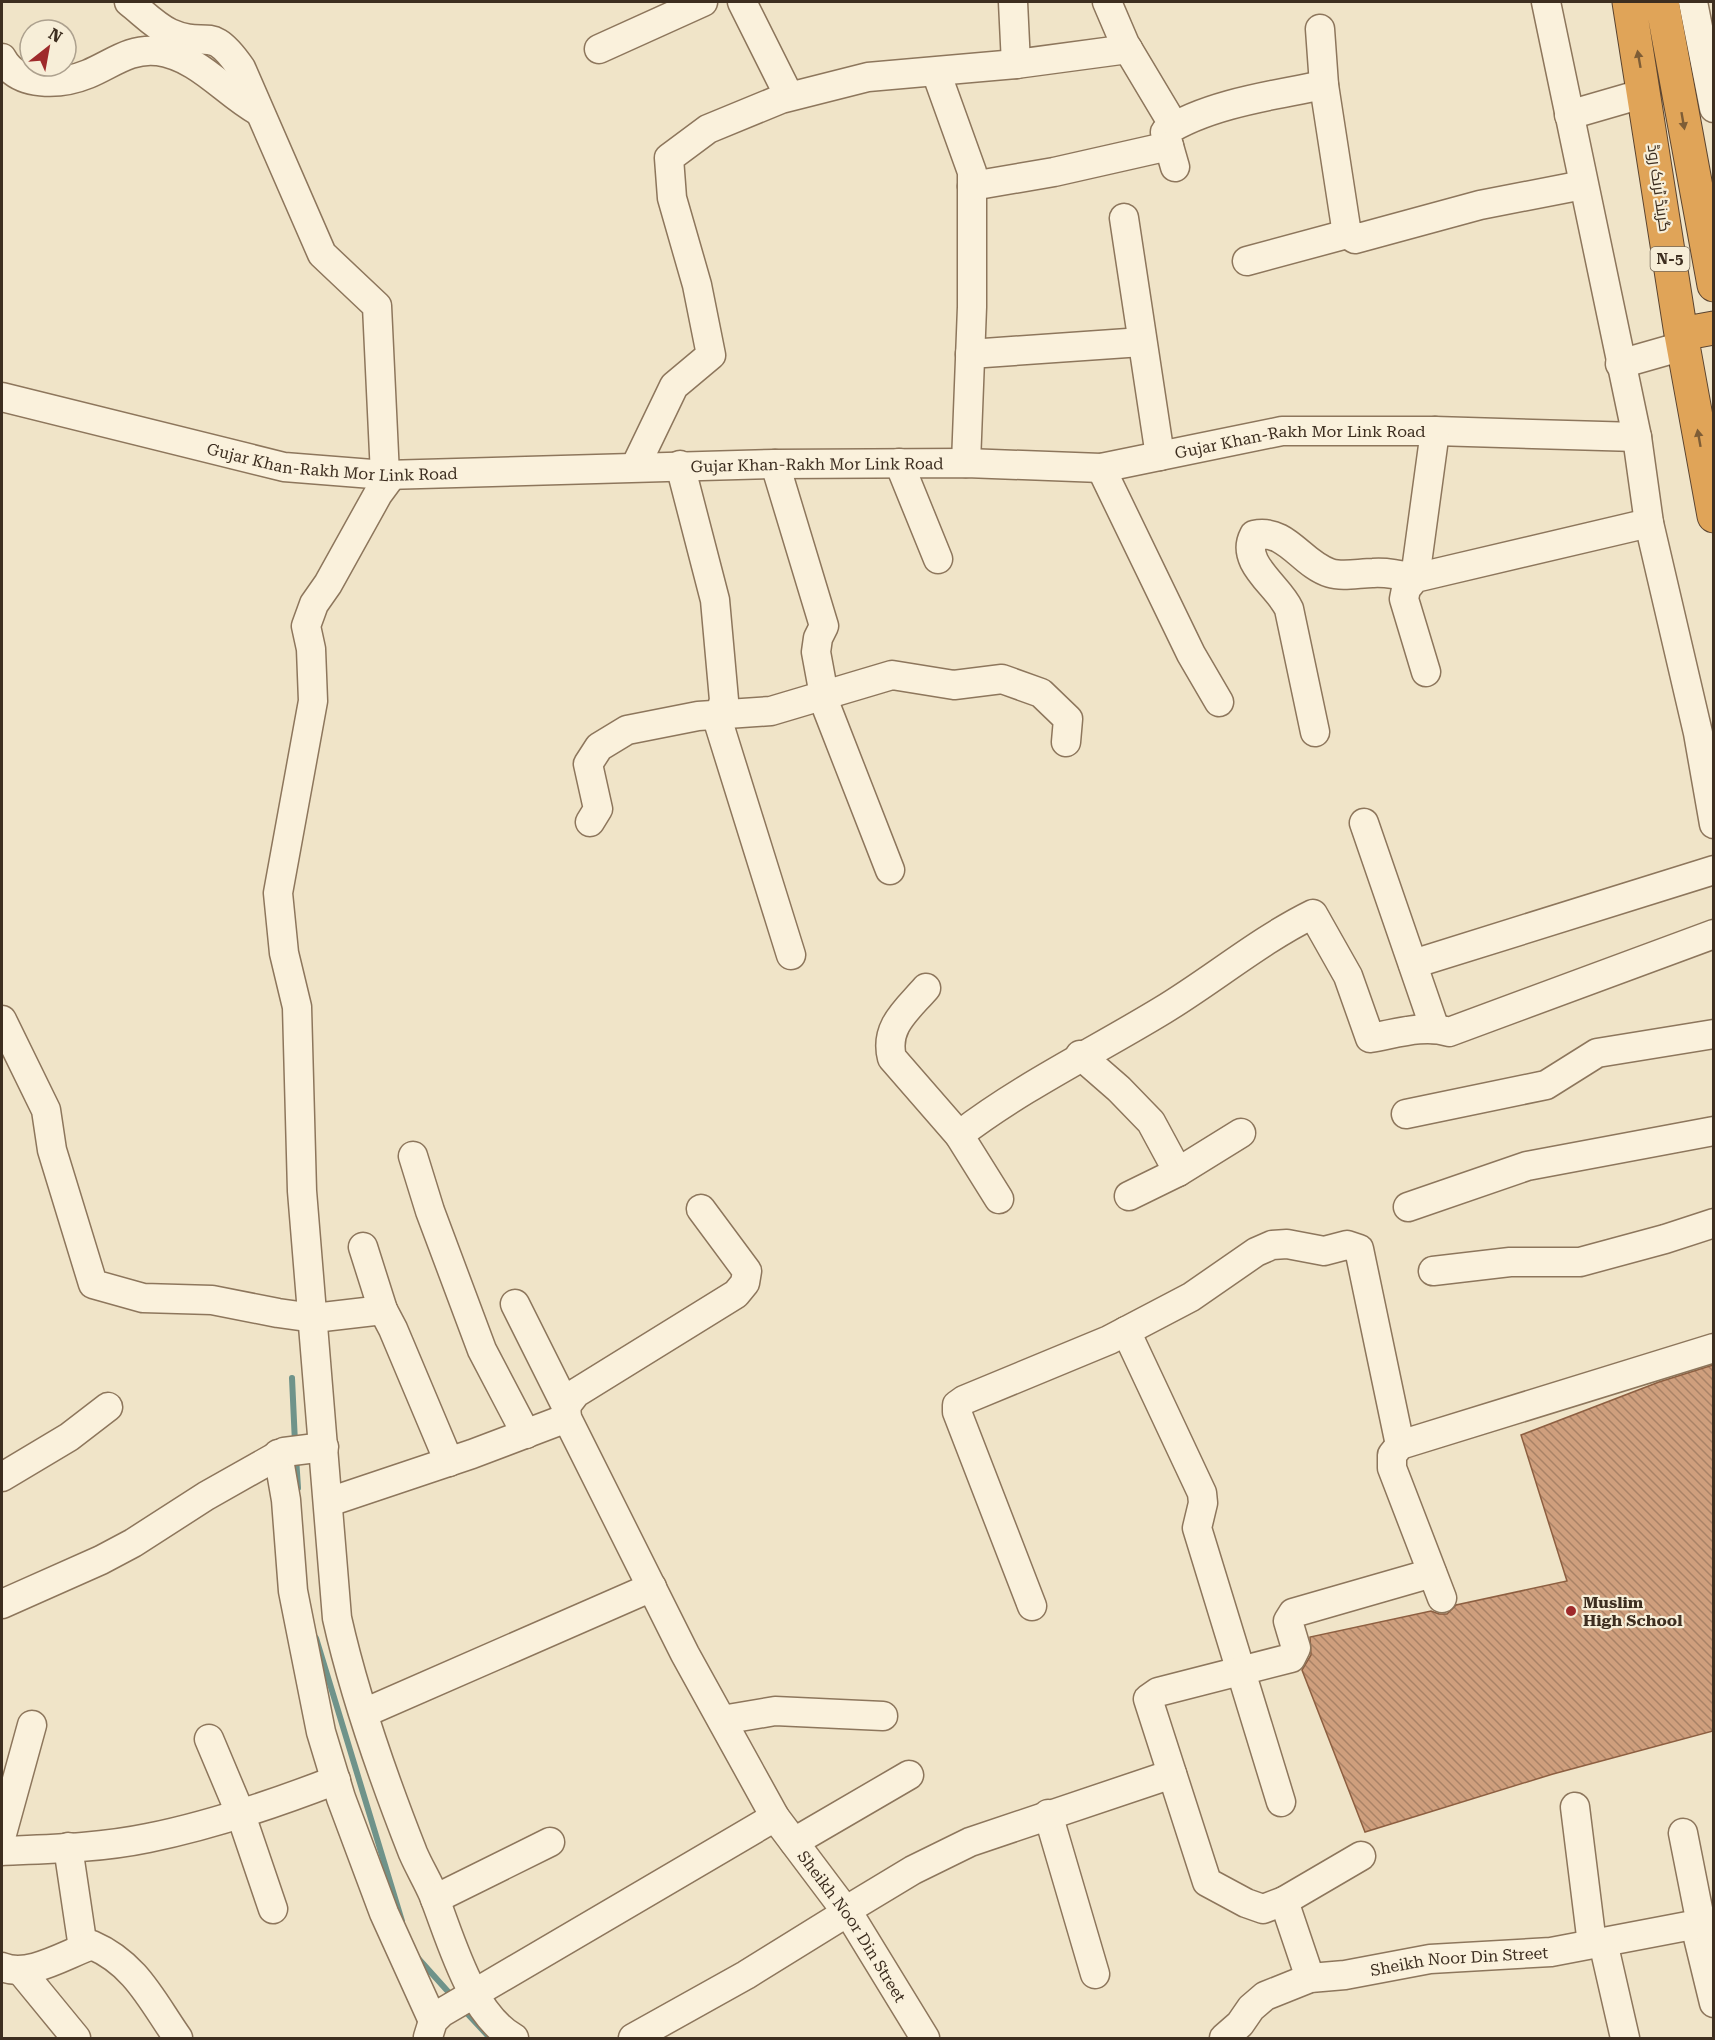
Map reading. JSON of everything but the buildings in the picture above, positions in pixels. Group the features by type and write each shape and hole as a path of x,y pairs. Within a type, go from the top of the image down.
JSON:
{"highway":[{"name":"گرینڈ ٹرنک روڈ","path":"1629,2 1682,340 1713,516"},
{"name":"گرینڈ ٹرنک روڈ","path":"1662,2 1706,205 1713,285"},
{"path":"1682,340 1713,328"}],"street":[{"path":"129,2 170,33 208,38 226,47 241,68 322,254 377,306 389,475 328,584 314,604 306,626 311,649 313,701 278,893 284,953 297,1007 302,1191 298,1316 299,1450 286,1500 293,1591 329,1672 364,1713 414,1855 435,1899 449,1942 473,1995 487,2013 514,2038"},
{"path":"599,49 703,2"},
{"path":"742,2 789,96"},
{"path":"1013,2 1016,64"},
{"path":"1107,2 1173,146"},
{"path":"1546,2 1637,437 1649,523 1706,731 1713,824"},
{"path":"1693,2 1713,108"},
{"path":"1320,29 1324,85 1347,234"},
{"path":"635,467 674,386 711,355 697,285 672,198 669,158 708,129 789,96 868,77 1016,64 1128,49"},
{"path":"3,61 20,75 47,83 87,74 121,56 156,51 189,63 260,112"},
{"path":"936,72 972,172 966,463"},
{"path":"972,186 1053,172 1173,146 1193,117 1267,96 1324,85"},
{"path":"1569,115 1645,93"},
{"path":"1246,261 1347,234 1355,239 1480,205 1583,185"},
{"path":"1124,218 1160,456"},
{"path":"1620,364 1682,340"},
{"path":"970,354 1142,342"},
{"name":"Gujar Khan-Rakh Mor Link Road","path":"2,397 284,467 389,475 775,464 966,463 1101,468 1282,431 1435,431 1637,437"},
{"path":"1426,672 1404,600 1406,589 1415,578 1435,431"},
{"path":"900,463 938,559"},
{"path":"775,464 824,626 816,652 824,695 890,870"},
{"path":"680,465 715,600 724,700 718,721 791,955"},
{"path":"1101,468 1191,654 1219,702"},
{"path":"1315,732 1290,609 1281,594 1253,561 1250,549 1254,535 1267,532 1315,567 1333,574 1376,573 1415,578 1649,523"},
{"path":"590,822 598,809 588,764 599,747 627,730 720,713 762,713 892,675 954,685 1002,679 1023,685 1052,700 1068,719 1066,742"},
{"path":"1365,823 1435,1029"},
{"path":"1413,964 1713,870"},
{"path":"960,1135 1020,1091 1163,1010 1285,928 1313,914 1348,976 1370,1038 1435,1029 1449,1032 1713,934"},
{"path":"926,988 892,1028 889,1044 892,1058 960,1135 999,1199"},
{"path":"2,1020 46,1110 52,1150 93,1284 143,1298 212,1300 298,1316 383,1310"},
{"path":"1406,1113 1545,1085 1597,1053 1713,1034"},
{"path":"1080,1055 1119,1089 1151,1122 1178,1172"},
{"path":"1408,1207 1527,1166 1713,1131"},
{"path":"1129,1196 1178,1172 1241,1133"},
{"path":"413,1156 430,1211 482,1350 526,1434"},
{"path":"329,1502 526,1434 567,1412 576,1393 735,1294 745,1283 747,1271 701,1209"},
{"path":"1433,1270 1510,1262 1580,1262 1665,1239 1713,1223"},
{"path":"1032,1606 957,1412 957,1405 1126,1331 1191,1297 1256,1252 1272,1245 1280,1243 1324,1251 1347,1245 1359,1249 1400,1445"},
{"path":"363,1247 383,1310 448,1462"},
{"name":"Sheikh Noor Din Street","path":"515,1304 652,1587 774,1817 845,1912 925,2038"},
{"path":"1126,1331 1202,1493 1203,1503 1197,1528 1281,1802"},
{"path":"1361,1856 1284,1901 1263,1909 1246,1903 1207,1882 1148,1699 1158,1692 1292,1658 1296,1648 1288,1621 1293,1613 1437,1585 1392,1468 1392,1455 1400,1445 1713,1348"},
{"path":"2,1477 69,1437 108,1407"},
{"path":"299,1450 329,1502 337,1618 321,1732 384,1913 435,2024 473,1995 774,1817"},
{"path":"2,1604 101,1560 133,1543 206,1496 299,1450"},
{"path":"364,1713 652,1587"},
{"path":"722,1720 775,1711 883,1716"},
{"path":"2,1834 32,1725"},
{"path":"209,1739 241,1815 273,1909"},
{"path":"633,2038 746,1976 913,1870 970,1842 1172,1774"},
{"path":"794,1842 909,1775"},
{"path":"2,1851 145,1839 241,1815 336,1780"},
{"path":"1575,1807 1598,1943 1625,2038"},
{"path":"1048,1814 1095,1974"},
{"path":"1683,1833 1703,1923 1713,2003"},
{"path":"435,1899 550,1842"},
{"path":"68,1847 83,1948"},
{"path":"1284,1901 1310,1978"},
{"name":"Sheikh Noor Din Street","path":"1224,2038 1265,1996 1310,1978 1345,1975 1430,1959 1551,1952 1703,1923"},
{"path":"11,1969 27,1971 92,1945 121,1960 178,2038"},
{"path":"11,1969 75,2038"}],"waterway":[{"path":"292,1378 295,1443"},
{"path":"296,1457 298,1488"},
{"path":"316,1638 402,1921"},
{"path":"417,1957 452,1996"},
{"path":"463,2009 490,2038"}],"place":[{"name":"Muslim High School","path":"1571,1611"}]}
